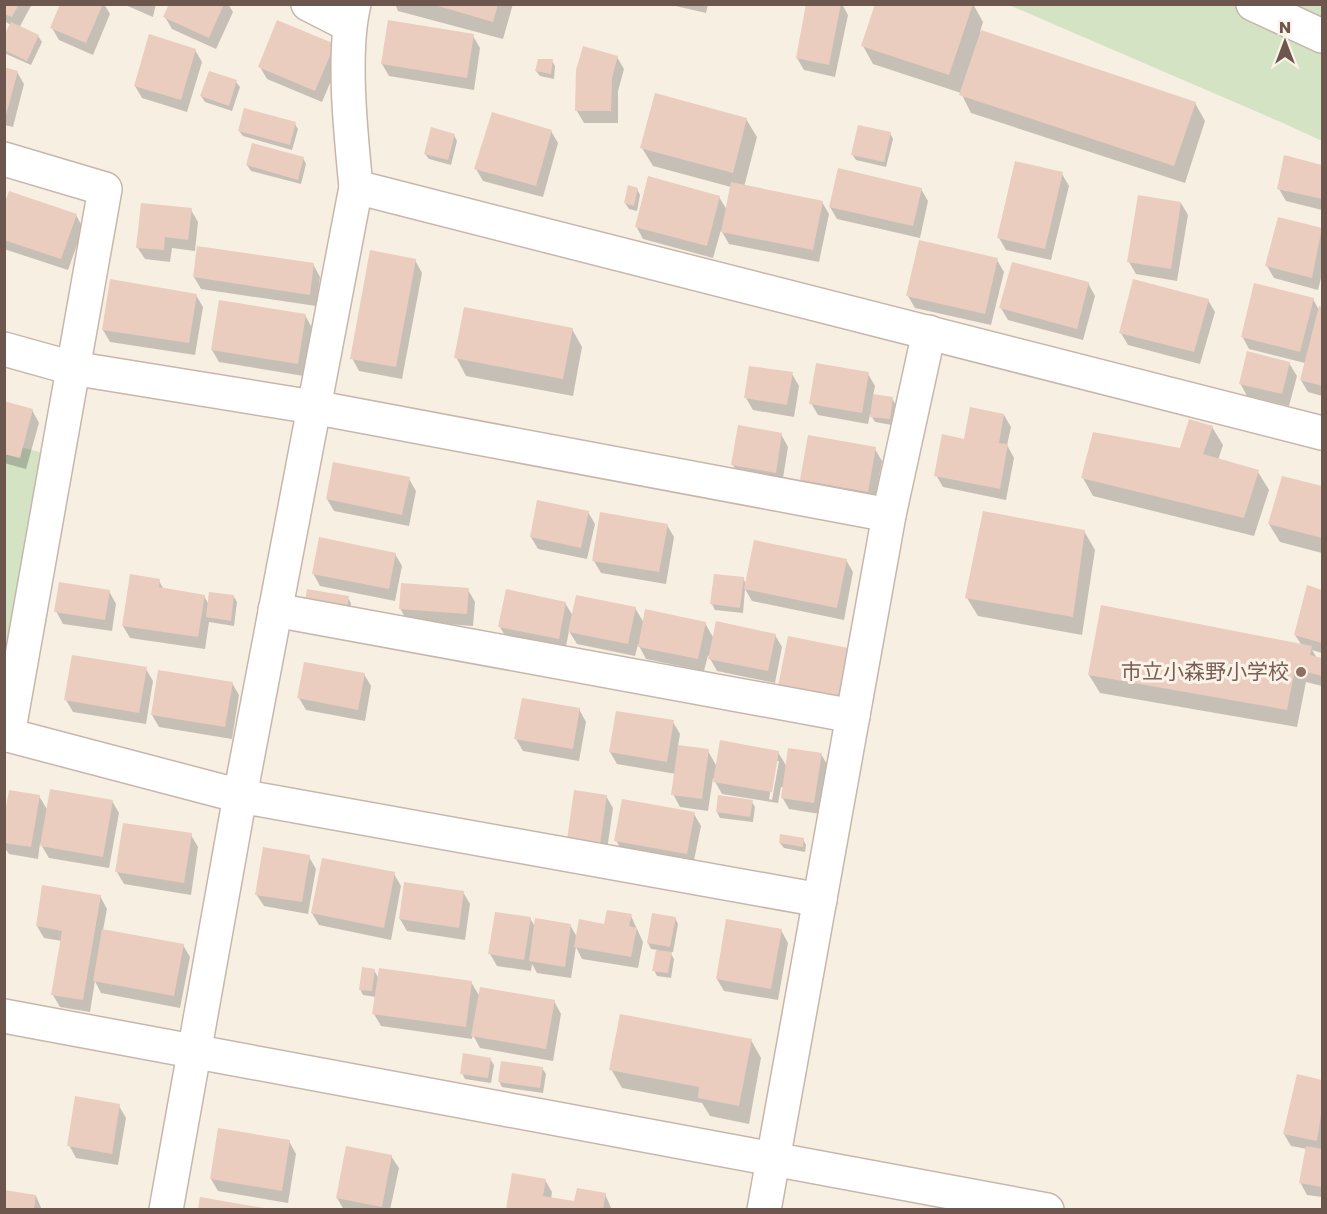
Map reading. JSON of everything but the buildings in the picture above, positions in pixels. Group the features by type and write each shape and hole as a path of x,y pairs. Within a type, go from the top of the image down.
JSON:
{"street":[{"path":"166,1209 240,796 356,187 351,143 352,15 308,4"},
{"path":"1253,4 1323,36"},
{"path":"4,159 105,189 6,734 240,796 820,900"},
{"path":"356,187 1323,433"},
{"path":"764,1209 889,515 929,332"},
{"path":"4,349 72,368 313,408 889,515"},
{"path":"275,610 853,716"},
{"path":"4,1016 1047,1209"}],"green space":[{"path":"1009,5 1322,5 1322,141 1283,123"},
{"path":"4,443 56,456 4,734"}],"place":[{"name":"市立小森野小学校","path":"1301,672"}]}
